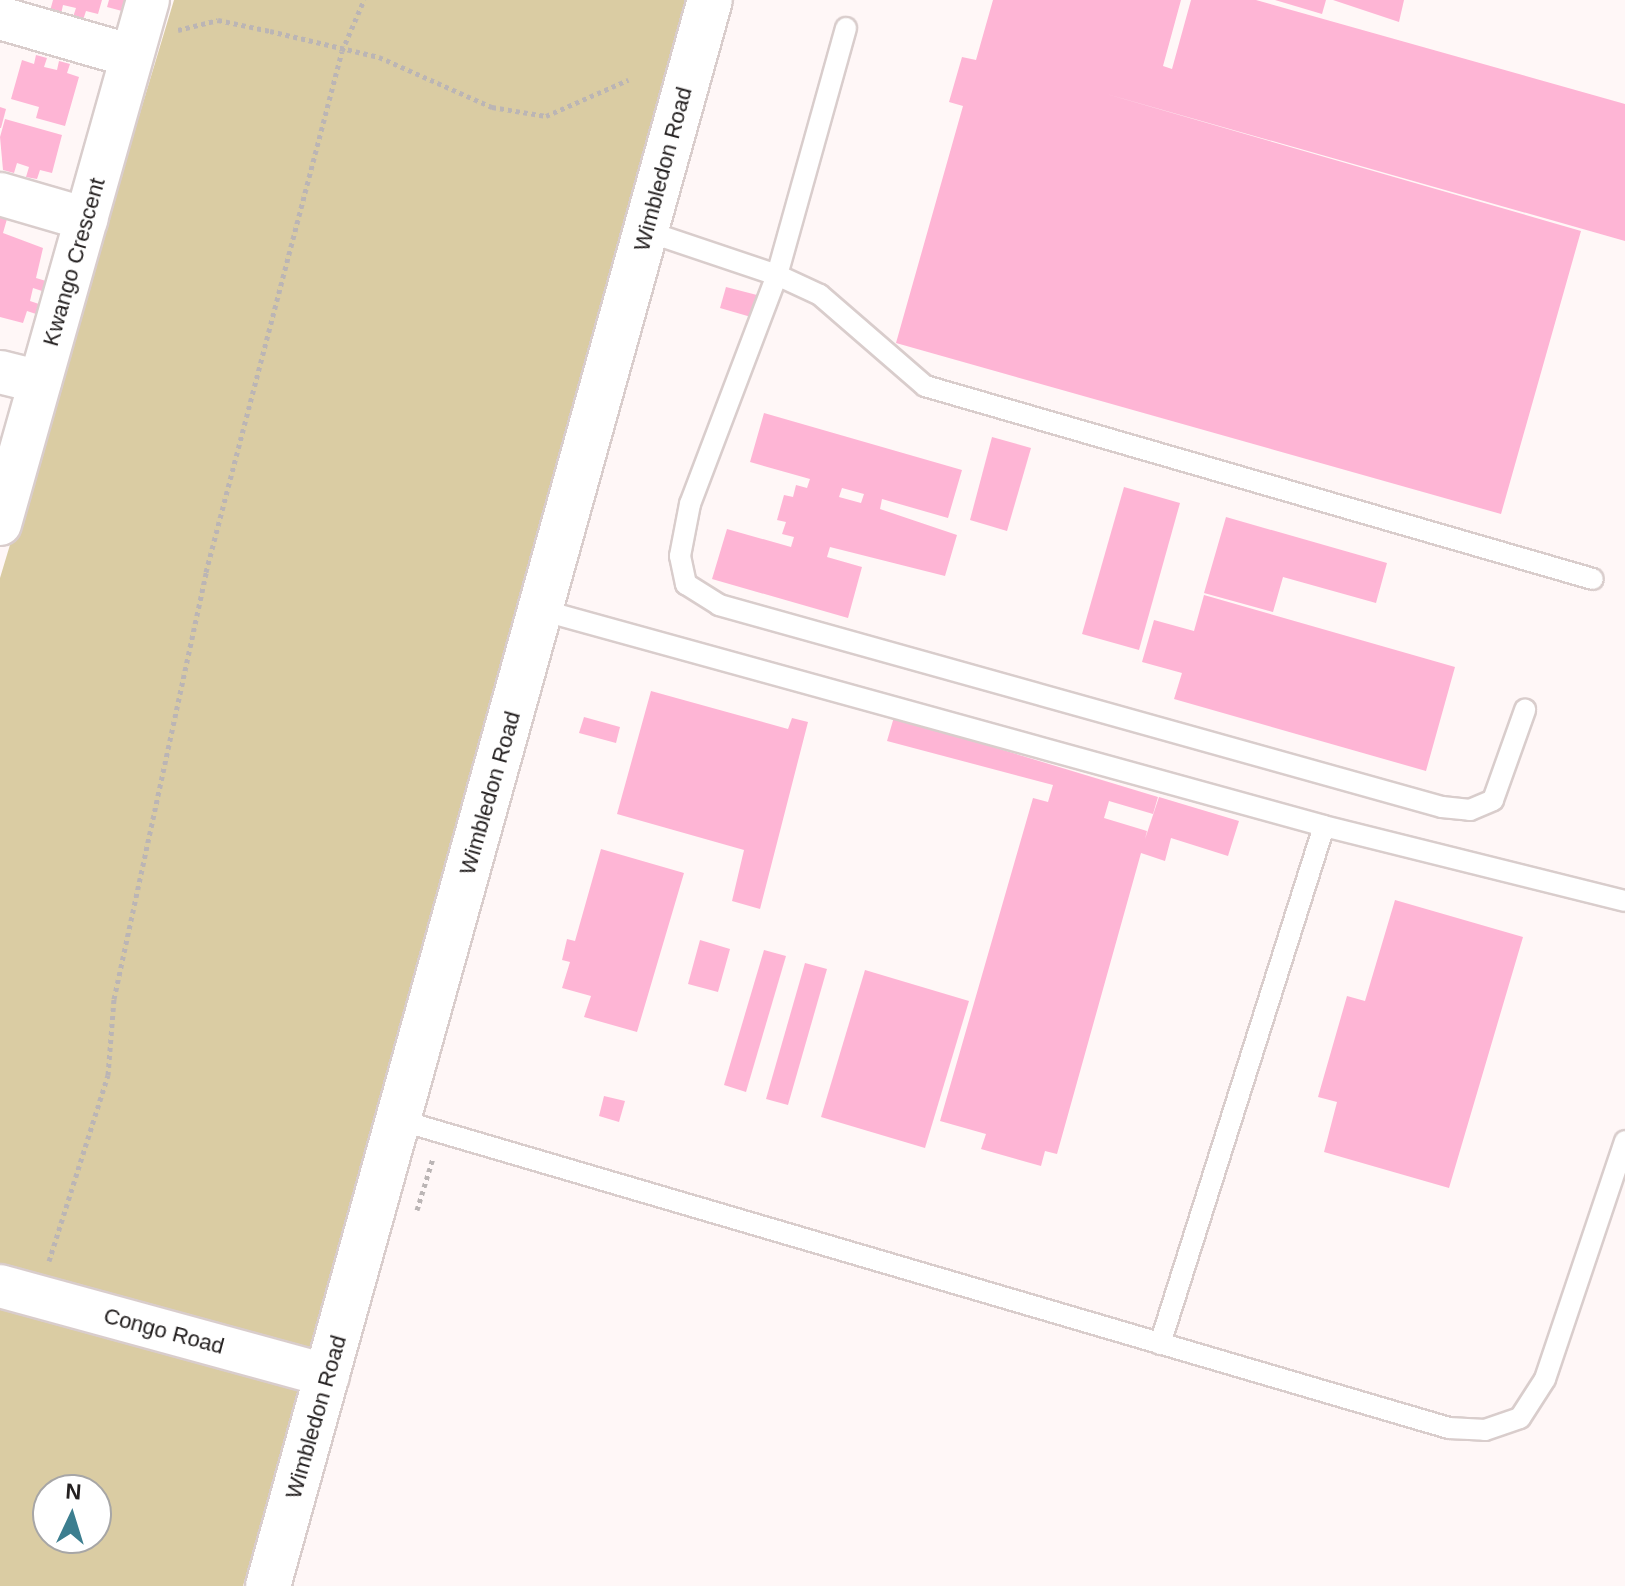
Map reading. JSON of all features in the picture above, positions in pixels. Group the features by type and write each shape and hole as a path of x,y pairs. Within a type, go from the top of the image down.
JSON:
{"main road":[{"name":"Wimbledon Road","path":"268,1586 710,0"}],"street":[{"name":"Kwango Crescent","path":"0,524 148,0"},
{"path":"0,18 132,56"},
{"path":"0,194 86,219"},
{"path":"0,372 40,382"},
{"name":"Congo Road","path":"19,1291 328,1376"}],"lane":[{"path":"846,28 777,275 690,504 681,574 698,594 748,613 1442,807 1470,810 1493,800 1525,710"},
{"path":"646,231 777,275 820,295 925,386 1593,579"},
{"path":"541,610 1324,826 1625,901"},
{"path":"1160,1344 1324,826"},
{"path":"399,1120 1449,1428 1485,1430 1520,1418 1545,1379 1568,1321 1625,1141"}],"path":[{"path":"19,1291 108,1075 114,999 206,572 342,51 364,0"},
{"path":"132,56 170,32 218,20 342,51 379,57 492,107 546,116 628,80"}],"shaded area":[{"path":"174,0 686,0 243,1586 0,1586 0,578"}],"building":[{"path":"53,0 102,0 98,14 86,11 83,20 73,17 76,8 63,5 61,14 50,11"},
{"path":"109,0 126,0 122,11 107,7"},
{"path":"993,0 1181,0 1163,66 1172,69 1191,0 1256,0 1625,104 1625,241 1103,93 1581,231 1501,514 896,343 963,106 949,102 962,57 976,60"},
{"path":"1275,0 1326,0 1322,14"},
{"path":"1333,0 1404,0 1399,22"},
{"path":"36,55 47,58 44,67 57,70 59,61 70,64 67,73 79,77 65,126 36,118 39,107 11,99 22,60 34,64"},
{"path":"0,107 6,109 1,128 0,128"},
{"path":"5,119 62,135 52,173 40,170 37,179 26,177 29,167 17,163 14,173 3,170 0,137"},
{"path":"0,217 7,219 3,233 43,248 36,278 46,281 42,291 33,288 30,301 39,304 36,314 27,311 23,323 0,317"},
{"path":"726,287 757,295 751,317 720,308"},
{"path":"764,413 962,470 948,518 882,499 880,509 957,535 945,576 830,547 827,557 862,567 848,618 712,579 727,529 791,547 794,537 782,534 786,522 777,520 784,495 793,497 796,485 807,488 810,479 750,462","holes":["842,488 864,494 861,503 839,497"]},
{"path":"992,437 1031,448 1007,531 970,520"},
{"path":"1124,487 1180,503 1139,650 1082,634"},
{"path":"1226,517 1387,563 1376,603 1283,577 1273,612 1204,593"},
{"path":"1204,595 1455,667 1426,771 1174,699 1182,673 1142,662 1154,620 1194,631"},
{"path":"651,691 788,729 792,718 808,722 760,909 732,901 744,850 617,814"},
{"path":"584,717 620,727 616,743 579,733"},
{"path":"894,717 1158,797 1153,814 1109,801 1104,818 1147,831 1145,839 1159,797 1239,821 1228,856 1171,838 1165,861 1141,853 1057,1154 1045,1151 1041,1166 981,1149 986,1134 940,1121 1033,798 1048,802 1053,785 887,741"},
{"path":"601,849 684,873 637,1032 584,1017 591,996 562,988 570,962 562,960 567,939 575,941"},
{"path":"1395,900 1523,937 1449,1188 1324,1152 1337,1102 1318,1097 1347,996 1365,1001"},
{"path":"700,940 730,949 718,992 688,984"},
{"path":"764,950 786,956 746,1092 724,1085"},
{"path":"805,963 827,969 788,1105 766,1099"},
{"path":"865,970 969,1001 925,1148 821,1117"},
{"path":"604,1096 625,1101 619,1122 599,1116"}]}
